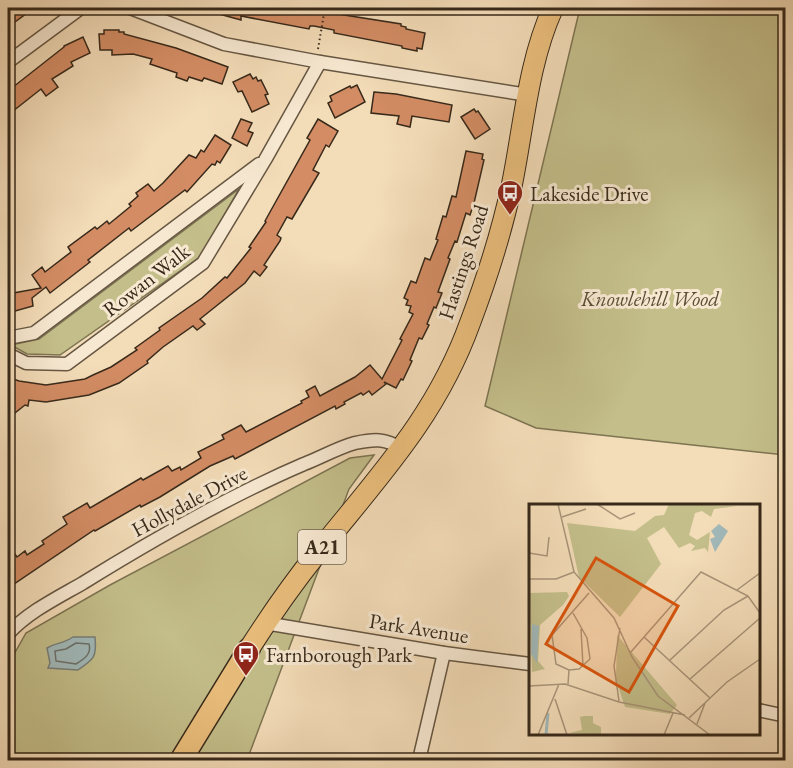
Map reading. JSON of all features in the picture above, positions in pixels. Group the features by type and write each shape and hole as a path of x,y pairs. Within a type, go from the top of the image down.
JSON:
{"highway":[{"name":"A21","path":"181,760 249,648"}],"main road":[{"name":"Hastings Road","path":"402,449 434,401 452,367 470,324 511,187 535,56 553,8"},
{"name":"A21","path":"249,648 317,554 402,449"}],"street":[{"path":"8,62 81,8"},
{"path":"130,8 224,44 528,95"},
{"name":"Rowan Walk","path":"8,354 26,363 67,364 203,263 265,160 317,61"},
{"name":"Rowan Walk","path":"8,338 34,333 265,160"},
{"name":"Hollydale Drive","path":"8,634 25,618 116,562 276,476 353,444 380,440 389,441 402,449"},
{"name":"Park Avenue","path":"266,623 444,653 529,664"},
{"path":"419,760 444,653"},
{"path":"760,710 786,716"}],"path":[{"path":"317,61 325,8"}],"green space":[{"name":"Knowlehill Wood","path":"580,8 785,8 785,455 536,428 485,406"},
{"path":"239,189 200,257 60,355 27,354 11,345 39,339"},
{"path":"374,455 349,489 247,760 8,760 8,665 26,633 110,585 350,458"}],"water":[{"path":"73,637 95,637 95,653 91,660 78,670 48,668 50,663 47,648"}],"building":[{"path":"8,8 34,8 8,27"},
{"path":"209,8 300,8 401,24 406,29 425,33 422,49 417,48 417,51 334,33 334,30 314,26 310,26 309,29 241,16 241,20 208,11"},
{"path":"104,30 119,30 124,34 176,48 228,67 222,84 204,78 202,81 189,77 187,81 176,77 177,73 150,64 152,59 133,54 112,55 112,50 100,50 99,34 104,34"},
{"path":"83,37 90,53 71,62 73,66 52,79 58,87 46,96 41,89 8,115 8,91 64,46"},
{"path":"250,74 253,79 256,77 258,81 261,80 268,94 265,95 269,104 252,112 242,91 238,92 233,82"},
{"path":"357,85 365,102 335,118 328,103 332,101 330,96"},
{"path":"374,92 452,105 449,122 412,116 410,127 397,124 399,116 371,113"},
{"path":"474,109 478,111 490,129 475,139 461,117"},
{"path":"241,119 252,123 248,131 253,133 247,146 232,138"},
{"path":"318,119 338,131 329,147 326,145 313,170 319,173 292,219 287,217 277,235 281,238 280,241 264,265 267,267 260,276 254,271 245,283 200,319 205,324 197,330 193,326 163,347 147,361 148,363 119,383 89,395 46,402 29,400 28,406 25,405 11,416 12,404 8,402 8,377 46,385 85,379 111,367 137,350 135,348 160,330 159,328 202,298 225,277 227,278 251,248 249,247 266,222 310,140 307,138"},
{"path":"215,135 231,145 220,163 217,161 215,165 212,164 187,192 185,190 131,231 129,228 50,293 46,287 32,298 33,306 8,313 8,294 41,288 32,275 42,267 45,272 71,252 68,247 95,227 97,229 107,221 109,224 131,206 129,204 138,196 136,193 148,184 154,191 189,155 196,158 201,150 204,152"},
{"path":"466,151 483,154 482,159 484,160 474,203 470,215 466,213 457,242 455,241 448,258 450,259 438,292 442,293 427,324 429,325 422,339 419,338 410,360 412,361 403,380 401,379 396,388 384,382 386,384 372,395 369,391 363,395 361,393 336,409 335,406 235,459 233,456 210,466 160,497 94,530 8,588 8,560 15,554 17,557 25,551 27,555 44,544 42,541 67,524 63,517 87,503 90,508 141,478 143,480 168,466 172,471 180,467 181,470 201,458 198,452 224,439 222,435 241,425 246,432 302,403 301,401 309,397 306,391 315,386 320,396 355,377 370,365 382,379 413,314 409,312 411,306 406,305 408,300 404,298 411,281 416,283 425,258 430,260 438,240 436,239 443,216 446,217 452,196 456,197"}],"place":[{"name":"Lakeside Drive","path":"510,216"},
{"name":"Farnborough Park","path":"246,677"}]}
